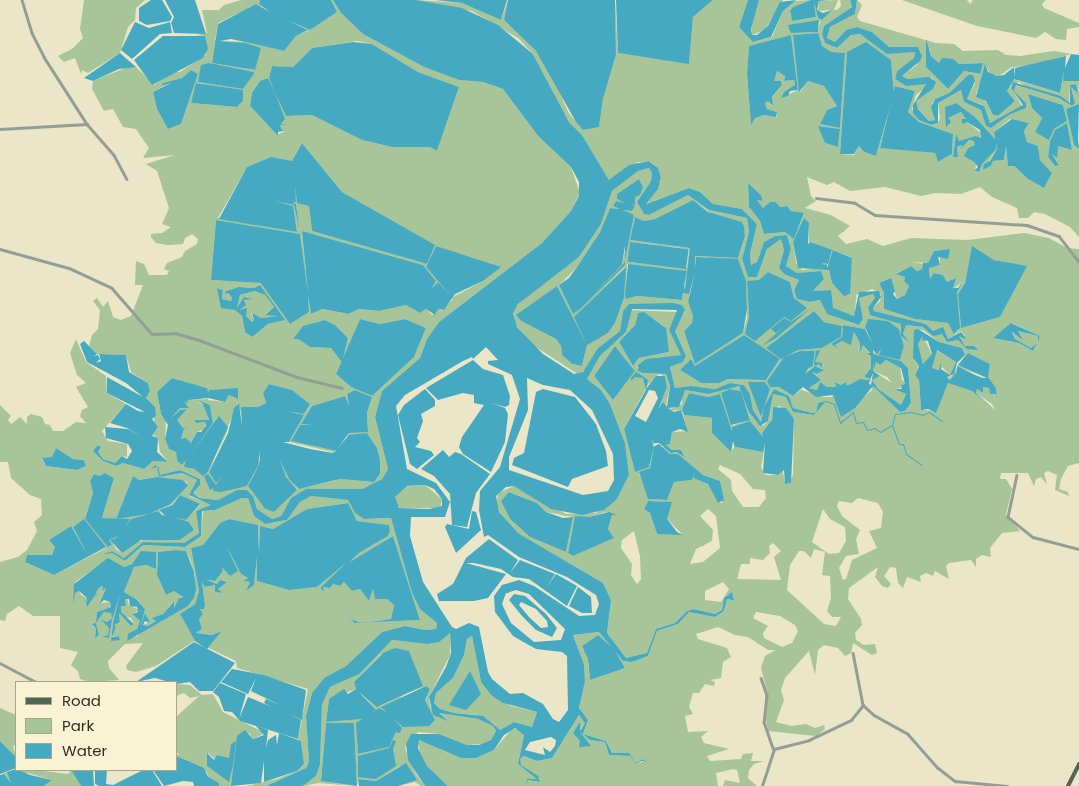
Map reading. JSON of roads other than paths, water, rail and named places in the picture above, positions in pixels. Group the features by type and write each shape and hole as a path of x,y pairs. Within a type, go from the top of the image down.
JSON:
{"main road":[{"path":"1068,786 1079,764"}],"street":[{"path":"22,0 36,43 87,124 110,149 127,179"},
{"path":"0,129 87,124"},
{"path":"816,198 855,203 875,215 1019,223 1059,236 1079,262"},
{"path":"0,249 69,268 112,288 150,333 179,334 297,377 342,388"},
{"path":"1017,474 1008,517 1033,537 1079,549"},
{"path":"853,653 863,705 876,717 908,734 937,767 955,781 1007,786"},
{"path":"0,663 34,681"},
{"path":"761,678 767,695 764,722 774,749 762,786"},
{"path":"774,749 809,740 851,720 863,705"}],"water":[{"path":"151,0 162,0 172,17 170,21 147,25 139,21 139,8"},
{"path":"165,0 195,0 206,34 174,33 171,23 174,17"},
{"path":"260,0 331,0 337,12 310,30 287,20 308,30 296,36 284,51 231,39 219,41 245,43 261,48 255,70 212,63 218,24 256,4 270,12 259,4"},
{"path":"333,0 416,0 462,8 498,25 533,54 569,122 582,135 609,180 629,165 649,161 658,168 661,178 658,189 646,204 689,188 700,192 713,204 742,209 757,224 750,254 751,265 757,262 764,242 775,236 787,235 791,249 786,266 797,273 821,271 824,279 813,291 831,290 833,308 854,316 859,292 879,291 881,297 873,308 874,311 926,324 933,331 943,327 948,339 961,332 965,337 967,335 965,339 959,336 965,346 974,346 978,350 967,349 958,340 947,342 942,334 933,336 923,327 906,325 903,334 910,343 901,336 901,324 870,315 868,307 875,298 873,294 859,298 863,319 859,325 827,314 820,300 810,302 797,299 794,290 799,280 784,274 779,268 784,250 781,239 767,249 757,277 748,277 742,259 749,232 747,218 709,210 688,195 649,215 644,214 637,202 651,181 652,173 649,168 638,171 612,191 601,224 579,257 518,304 513,313 517,327 543,354 574,374 583,372 598,348 620,331 623,311 629,304 673,303 682,305 685,310 675,331 686,356 683,362 670,367 675,388 691,386 715,389 730,383 744,385 750,394 753,410 761,422 764,407 774,389 789,396 793,408 812,413 816,412 818,403 826,401 814,415 793,412 786,397 773,394 768,421 760,426 749,412 739,386 708,394 685,390 679,407 667,408 674,412 681,410 688,432 680,429 672,432 670,444 666,445 672,450 681,450 685,457 676,452 671,453 659,443 654,443 652,438 653,447 659,444 670,454 678,454 703,475 720,481 724,500 718,503 708,484 693,478 695,471 692,480 674,482 667,500 648,499 639,472 650,468 654,447 649,467 635,472 624,429 646,390 643,378 635,377 631,381 631,378 636,372 648,380 646,389 656,376 665,376 667,387 658,410 663,402 667,407 670,386 666,374 643,373 638,371 638,365 646,359 681,355 669,330 677,310 632,309 626,332 600,356 587,379 601,390 610,404 625,443 629,475 617,499 604,510 582,515 551,509 514,486 506,487 496,496 499,512 518,533 603,583 611,600 607,633 626,658 647,653 656,629 675,623 687,611 693,609 715,614 722,610 724,598 732,592 734,600 741,602 727,599 724,611 715,617 689,612 678,624 657,631 648,656 632,662 623,661 599,632 573,635 584,664 585,681 579,708 588,720 583,734 606,741 612,753 629,753 636,763 643,759 647,762 642,761 636,764 630,756 609,755 605,742 590,740 580,732 591,746 579,747 580,741 573,733 580,722 580,731 585,723 579,715 552,758 537,761 524,756 520,759 521,765 538,776 540,782 528,780 525,785 527,779 537,779 518,764 524,735 515,728 504,735 494,750 476,758 461,758 419,740 418,748 427,766 448,786 425,786 408,760 406,744 411,734 439,734 467,745 479,745 491,740 496,731 493,726 478,719 439,713 448,721 433,715 429,697 446,667 451,653 450,633 439,642 427,644 392,640 359,674 330,687 322,705 320,765 316,776 303,786 266,786 306,768 309,762 306,716 312,693 324,678 346,666 382,632 405,626 425,630 436,629 437,623 420,609 412,593 391,518 364,519 355,513 348,500 311,496 300,502 287,520 265,524 254,516 248,498 242,498 215,510 202,511 201,536 185,547 143,545 125,561 112,553 103,554 112,551 124,558 143,542 184,543 199,533 196,511 211,505 189,495 197,480 182,473 159,477 157,467 150,469 156,465 159,468 160,475 180,470 200,479 200,485 193,493 199,498 218,500 237,490 247,490 253,496 257,509 272,519 281,516 291,498 306,489 362,489 382,479 388,469 375,417 382,391 420,358 427,339 439,322 542,243 571,211 579,196 579,182 571,167 538,136 503,89 483,82 459,80 424,67 363,34 341,13","holes":["486,347 498,360 488,361 488,364 512,375 520,399 500,467 480,491 479,510 484,537 488,535 519,557 567,577 596,595 599,604 595,615 579,616 534,586 519,580 502,585 494,596 495,612 513,636 536,649 562,652 567,656 568,710 559,722 553,719 543,704 523,693 510,694 492,679 488,672 479,627 469,623 456,629 452,627 423,582 410,536 411,517 445,517 450,502 436,483 407,469 396,406 405,395 472,357 473,359","527,378 543,385 570,390 592,410 613,454 614,480 608,491 583,495 509,470 509,457 528,410","649,390 655,391 658,398 646,422 635,416","425,485 434,489 442,499 442,506 429,509 399,508 395,497 407,486","516,590 529,594 565,629 561,640 534,642 511,623 502,604 506,593","472,636 481,682 491,695 503,703 537,712 532,727 514,722 500,730 483,716 454,713 440,709 434,703 436,693 453,678 464,655 467,639","551,737 556,740 555,746 550,752 543,747 545,755 525,750 530,742"]},
{"path":"435,0 507,0 501,20 462,3"},
{"path":"508,0 615,0 616,55 603,99 599,127 583,130 576,122 536,51 504,20"},
{"path":"616,0 713,0 693,17 689,64 618,53"},
{"path":"748,0 759,0 751,29 752,35 757,35 768,26 780,2 796,0 783,11 771,37 753,42 739,27"},
{"path":"811,0 829,0 819,1 817,10 823,13 832,10 822,20 818,18 814,2 816,17 792,21 790,11 793,7"},
{"path":"850,0 857,0 855,14 830,27 827,38 835,42 846,30 857,27 872,32 889,47 918,47 922,56 920,61 902,76 907,79 929,77 936,82 933,89 916,101 918,109 929,121 935,120 931,107 935,99 949,93 968,75 973,75 975,81 967,99 984,106 990,123 1023,105 1011,88 1013,82 1061,96 1070,103 1070,85 1076,84 1079,94 1071,87 1075,103 1072,106 1059,98 1016,85 1014,91 1026,103 1026,108 1009,115 991,128 986,126 981,110 964,102 961,90 938,103 938,123 931,125 919,120 913,113 913,105 926,84 906,86 895,79 897,71 914,58 915,52 887,54 860,34 851,35 837,48 825,43 822,34 824,26 852,7"},
{"path":"819,20 818,32 791,33 788,25"},
{"path":"135,22 149,28 170,22 172,33 160,34 132,59 121,50"},
{"path":"818,33 822,46 832,52 845,53 840,128 820,124 827,110 837,106 824,86 808,81 799,92 793,35"},
{"path":"791,35 798,90 790,91 788,96 781,98 784,92 795,85 794,80 784,81 785,76 777,71 774,81 781,81 782,85 772,97 773,106 768,101 765,103 767,109 777,112 776,117 764,115 755,118 751,125 747,73 749,46"},
{"path":"163,36 205,36 208,49 203,58 152,85 134,60"},
{"path":"926,39 931,56 939,63 942,58 953,59 959,64 983,63 980,74 964,71 948,89 926,67"},
{"path":"353,42 372,44 418,72 459,87 437,151 430,147 392,147 362,140 312,115 286,116 269,78 272,66 293,67 312,48"},
{"path":"866,42 891,60 894,93 876,156 864,152 859,146 854,154 840,154 847,52"},
{"path":"120,53 136,67 119,69 93,81 84,78"},
{"path":"1071,54 1079,55 1079,81 1063,81 1064,71 1060,93 1014,79 1007,91 1015,101 998,116 993,115 986,101 976,97 985,64 988,72 997,76 1004,75 1014,67 1014,77 1015,68 1066,56 1065,68"},
{"path":"209,63 254,72 254,74 243,89 198,82 201,65"},
{"path":"191,70 198,74 181,124 168,129 157,109 153,92 171,83 161,86 163,83 182,78"},
{"path":"268,78 285,119 281,124 288,125 280,125 282,130 287,130 278,132 278,136 250,106 252,92 260,81"},
{"path":"196,83 243,90 243,101 237,107 191,103"},
{"path":"895,86 915,91 908,112 919,122 953,134 952,154 938,162 935,153 880,148"},
{"path":"1028,94 1063,105 1067,121 1054,129 1049,140 1035,132 1042,118 1032,108"},
{"path":"956,103 975,117 996,140 996,149 982,164 979,172 974,171 978,167 974,162 964,156 968,148 975,145 974,141 969,140 960,150 962,145 957,147 958,157 953,157 956,134 959,141 975,136 981,138 980,130 967,122 962,124 962,119 966,119 961,112 948,118 951,122 946,127 945,107"},
{"path":"1079,104 1079,149 1074,145 1066,109"},
{"path":"1012,119 1029,123 1024,131 1027,142 1038,146 1040,160 1052,173 1044,188 1028,179 1014,166 1008,166 1006,146 1004,160 993,161 991,166 983,170 984,164 990,161 997,149 994,132"},
{"path":"1067,123 1072,150 1058,146 1057,158 1052,154 1059,165 1055,166 1048,157 1050,141 1055,130"},
{"path":"818,126 840,129 838,147 825,143"},
{"path":"302,143 342,192 435,245 427,264 312,231 309,206 297,203 295,186 296,202 293,203 296,204 300,233 294,205 276,201 293,206 297,232 219,219 247,167 271,157 292,161"},
{"path":"639,179 643,187 640,195 635,197 635,205 631,204 635,206 632,211 623,210 634,215 625,260 625,246 622,265 587,301 622,266 625,261 625,265 573,316 580,308 573,314 559,285 569,278 577,267 600,232 610,208 620,209 613,206 616,201 625,203 617,199 617,194"},
{"path":"748,183 761,195 763,201 757,200 763,208 770,202 776,202 780,207 787,206 791,211 804,213 794,239 785,232 764,234 760,221 749,207"},
{"path":"693,200 708,212 742,222 745,236 738,258 695,256 695,267 696,257 738,259 746,281 747,309 743,333 695,364 684,331 692,323 693,316 688,301 695,273 689,294 683,293 682,300 637,296 626,299 625,295 628,264 687,271 685,291 690,248 630,240 635,217 644,221 655,219"},
{"path":"804,218 809,223 808,244 811,242 832,250 828,264 822,264 827,265 827,268 833,250 852,258 850,294 844,296 832,283 829,270 798,268 793,242"},
{"path":"216,220 300,234 308,293 302,231 423,265 436,281 432,288 438,282 452,297 426,267 436,246 501,267 483,281 455,294 444,310 438,309 435,315 426,309 420,313 406,305 379,311 359,309 349,314 322,309 311,314 308,296 309,312 290,324 261,283 211,280"},
{"path":"630,242 689,249 686,269 628,262"},
{"path":"972,246 994,260 1027,266 1000,317 961,328 958,294 965,283"},
{"path":"950,249 948,259 938,257 940,265 929,268 930,279 934,273 943,275 947,282 956,278 953,288 958,288 964,279 957,293 960,328 954,334 948,323 915,319 884,309 884,293 879,283 891,278 895,291 893,294 897,299 905,295 909,286 904,281 905,277 896,274 911,266 917,271 922,269 923,263 928,263 934,251"},
{"path":"626,267 624,298 615,323 608,333 587,345 582,366 572,364 562,355 561,346 556,339 521,321 516,315 557,286 586,343 574,317"},
{"path":"768,272 790,282 794,298 807,308 791,321 784,317 755,341 745,334 749,317 747,281 759,280"},
{"path":"260,285 285,320 268,324 252,337 245,332 242,316 235,310 221,308 217,288 223,290 222,299 231,301 232,298 228,293 225,294 226,291 239,287 254,288","holes":["255,291 265,295 274,307 265,315 278,316 261,318 252,313 254,320 252,322 246,316 247,308 239,310 246,305 244,300 252,299 244,297 237,308 240,295"]},
{"path":"811,308 776,338 762,346 784,327 776,333 771,329 784,318 791,322"},
{"path":"814,311 824,322 842,326 841,337 822,348 798,350 781,359 766,348"},
{"path":"644,312 666,328 669,352 639,358 633,366 619,342 635,325 638,313"},
{"path":"360,319 380,324 405,319 426,328 414,357 372,396 351,387 336,374"},
{"path":"868,319 888,321 899,329 904,346 900,360 879,355 881,349 877,354 873,350 873,354 901,361 908,368 911,403 905,411 900,412 873,386 855,408 841,417 833,395 816,397 803,387 793,396 779,387 770,387 767,381 784,357 800,351 815,351 813,366 805,374 815,366 824,370 817,374 812,372 821,380 809,388 817,390 820,382 827,387 836,387 835,382 841,385 846,382 847,386 860,379 870,380 869,384 871,385 873,373 870,379 864,377 871,368 871,356 867,354 870,353 863,345 859,353 860,343 854,332 851,345 842,341 835,345 840,350 831,344 842,337 843,325 865,329 874,347 865,327","holes":["886,360 901,368 905,384 901,385 902,389 894,389 906,394 901,405 878,389 872,380 880,376 894,385 873,371 873,363 874,369 876,362 880,365"]},
{"path":"325,320 335,325 348,338 342,362 331,348 310,347 298,339 293,339 303,326"},
{"path":"1011,323 1040,336 1038,342 1038,336 1018,331 1023,340 1012,332 1015,339 1031,348 1037,343 1033,351 1019,343 993,338"},
{"path":"918,329 939,342 962,348 965,355 957,363 954,374 947,377 950,380 957,372 957,366 975,375 987,378 958,365 968,353 990,364 988,377 996,388 997,401 995,394 990,394 989,388 983,387 983,393 977,389 976,393 996,411 972,391 948,383 936,413 928,409 921,410 919,380 915,375 919,366 913,358 914,330","holes":["923,336 922,340 928,341 932,354 923,364 918,344","937,350 956,362 950,375 941,369 941,363 939,370 932,368"]},
{"path":"744,335 780,359 766,380 728,379 719,383 701,383 680,370 691,359 695,366"},
{"path":"84,341 97,354 94,356 98,355 100,359 96,363 101,361 99,354 126,355 129,372 148,383 150,391 146,398 155,407 156,416 152,419 158,427 152,436 158,438 157,452 168,462 153,461 144,469 123,463 116,466 103,461 93,451 98,445 101,447 98,452 103,459 115,463 122,456 127,459 132,451 128,444 106,438 105,427 128,429 144,438 127,428 110,423 126,404 138,411 145,412 107,393 107,377 143,397 126,383 87,362 80,344"},
{"path":"615,346 635,371 613,400 594,376"},
{"path":"820,350 815,362 822,363 822,368 819,364 815,366 814,363 816,351"},
{"path":"473,360 483,369 503,375 510,396 509,405 505,407 491,403 505,408 508,414 505,442 491,472 463,454 459,447 462,437 484,405 474,403 474,395 463,393 438,400 426,388"},
{"path":"172,378 207,388 208,393 209,390 238,388 238,399 229,395 225,402 208,398 189,400 182,404 190,401 186,404 189,408 180,408 171,418 180,410 187,409 177,420 183,428 189,429 184,429 181,439 186,438 191,443 197,432 201,432 206,426 205,422 196,423 194,420 209,420 203,404 197,400 210,405 213,423 188,458 219,416 228,427 208,472 203,476 194,469 184,467 186,460 182,465 177,461 176,452 169,449 165,439 168,425 161,414 157,392"},
{"path":"748,382 765,382 770,389 761,417"},
{"path":"269,384 292,390 310,404 304,414 286,411 304,415 289,442 283,442 333,453 337,451 291,441 300,425 312,425 301,424 312,406 345,396 349,405 347,394 355,390 372,397 367,413 368,432 349,433 338,448 349,435 367,433 377,448 380,460 380,474 374,482 340,479 299,489 289,479 279,458 286,477 297,490 274,512 265,509 248,486 258,467 260,450 258,466 247,486 221,492 213,491 214,488 210,490 204,476 208,474 216,485 221,477 216,483 209,472 228,433 234,408 239,403 242,427 241,407 258,407 266,403 263,393"},
{"path":"425,389 435,400 435,406 421,414 423,421 417,438 420,442 415,447 431,451 434,455 417,469 410,464 398,415 404,405"},
{"path":"543,389 575,397 596,424 606,451 608,466 572,479 568,487 512,465 514,458 524,453 536,392"},
{"path":"730,389 741,391 750,420 731,425 721,393"},
{"path":"689,393 708,397 720,394 732,432 732,427 750,421 763,437 762,433 772,420 773,407 786,408 794,419 791,483 785,484 784,470 778,475 763,473 765,442 763,452 735,447 733,441 731,452 712,433 712,418 684,415 682,409"},
{"path":"56,448 73,459 84,460 86,466 77,470 46,466 42,458 52,457"},
{"path":"443,450 449,457 455,452 461,454 490,474 476,493 467,527 452,525 450,494 434,476 421,469"},
{"path":"105,473 114,478 102,518 130,519 124,528 131,519 158,511 166,516 159,510 173,505 180,495 200,504 186,520 173,517 189,522 194,530 180,540 141,540 122,553 110,540 118,536 109,540 112,545 108,547 85,519 93,493 90,481 94,474 99,476"},
{"path":"133,476 139,480 157,477 183,480 188,485 171,504 149,514 116,519"},
{"path":"509,492 537,503 546,512 563,518 573,517 566,552 530,537 510,519 501,501"},
{"path":"648,501 672,502 667,519 677,532 683,535 657,534 650,513 644,509"},
{"path":"348,503 357,521 389,525 390,531 388,536 359,553 350,562 393,536 420,620 367,622 391,619 394,605 387,599 375,599 373,589 369,601 360,589 352,591 344,582 340,586 333,584 330,588 323,587 324,592 320,588 346,563 317,587 289,590 257,581 257,557 254,585 246,591 250,582 243,581 248,578 241,574 227,547 238,571 230,576 222,567 223,571 215,581 207,580 217,584 220,580 227,582 218,589 223,593 215,592 215,585 205,587 202,582 205,605 204,609 200,609 203,614 199,619 202,629 196,633 212,635 222,631 207,649 195,641 180,614 195,604 199,591 191,548 203,545 220,523 229,519 258,525 259,553 260,526 273,529 307,509"},
{"path":"472,511 476,512 481,530 456,553 445,527 447,524 469,529"},
{"path":"609,512 617,515 612,515 608,529 614,538 573,556 568,553 575,516 589,517"},
{"path":"84,519 106,547 54,575 25,562 27,555 52,555 55,547 49,540 71,526 87,554 73,527"},
{"path":"489,539 518,560 510,573 520,560 555,574 547,587 556,574 577,586 567,606 529,579 513,577 501,569 474,563 466,563 506,574 488,598 474,601 439,601 437,594 453,584 466,558"},
{"path":"141,551 156,552 156,569 146,565 134,567 124,592 136,599 145,609 140,629 145,613 150,623 145,621 143,625 148,626 156,621 152,618 163,614 174,601 174,608 179,598 183,597 174,591 166,595 157,575 158,552 186,551 194,572 196,589 194,598 188,606 127,641 128,634 137,629 140,621 132,614 138,612 137,607 130,606 129,599 125,599 126,606 121,606 121,612 134,624 131,626 119,613 120,622 114,625 116,627 112,637 119,636 120,640 111,641 113,623 120,595 112,620 109,638 101,637 108,635 109,628 100,619 107,622 112,618 111,613 104,612 96,623 99,635 95,638 96,628 92,625 96,622 97,612 111,607 110,602 104,600 99,604 106,588 102,591 103,586 100,587 96,592 99,599 96,594 87,607 84,600 87,603 87,598 79,591 75,593 73,605 74,584 108,558 124,567 132,564"},
{"path":"578,587 591,597 592,613 582,613 569,606"},
{"path":"514,594 525,596 546,614 557,628 552,637 536,630 509,600","holes":["521,602 536,609 547,621 548,627 541,628 519,605"]},
{"path":"333,601 352,620 362,623 354,623"},
{"path":"598,635 614,649 625,668 590,680 588,659 582,646"},
{"path":"194,642 235,663 213,691 199,691 190,682 178,684 178,681 166,681 155,678 137,681"},
{"path":"395,648 409,651 423,686 377,707 359,692 376,710 363,719 326,722 329,699 344,689 348,694 356,689 354,682 383,653"},
{"path":"232,669 264,675 306,690 302,720 288,714 301,720 298,739 240,721 232,712 224,711 219,697 213,692 220,683 246,694 239,719 248,697 272,707 264,703 266,699 280,705 251,691 256,678 248,694 221,682"},
{"path":"470,671 481,694 466,710 449,705"},
{"path":"426,686 430,689 425,700 435,720 429,726 403,727 381,707"},
{"path":"379,708 390,714 402,728 400,733 396,732 389,747 358,754 356,723"},
{"path":"326,723 354,723 357,786 321,781"},
{"path":"255,725 268,730 266,748 268,740 276,735 277,745 279,733 301,741 304,764 297,771 264,782 264,761 261,783 231,786 237,736 245,730 253,739 264,735"},
{"path":"393,740 396,741 393,749 396,766 376,779 358,777 358,756 389,748"},
{"path":"0,741 15,756 15,768 0,774"},
{"path":"236,741 229,782 207,766 207,753 214,760 217,755 229,758 231,744"},
{"path":"178,757 204,768 208,777 219,783 219,786 194,786 193,782 183,781 164,786 154,771 178,771"},
{"path":"406,763 417,780 398,786 359,786 358,779 376,781"},
{"path":"15,769 15,771 52,780 44,786 0,786 0,775 4,774 11,783 7,772"},
{"path":"72,771 93,771 94,786 81,786"},
{"path":"95,771 107,771 106,784 113,785 141,771 153,771 162,786 99,786 95,784"}],"waterway":[{"path":"826,401 834,404 840,423 853,412 856,423 863,422 867,430 875,428 880,432 892,425 899,444 903,444 906,454 922,465"},
{"path":"892,425 895,414 911,412 922,415 929,412 942,421"}]}
